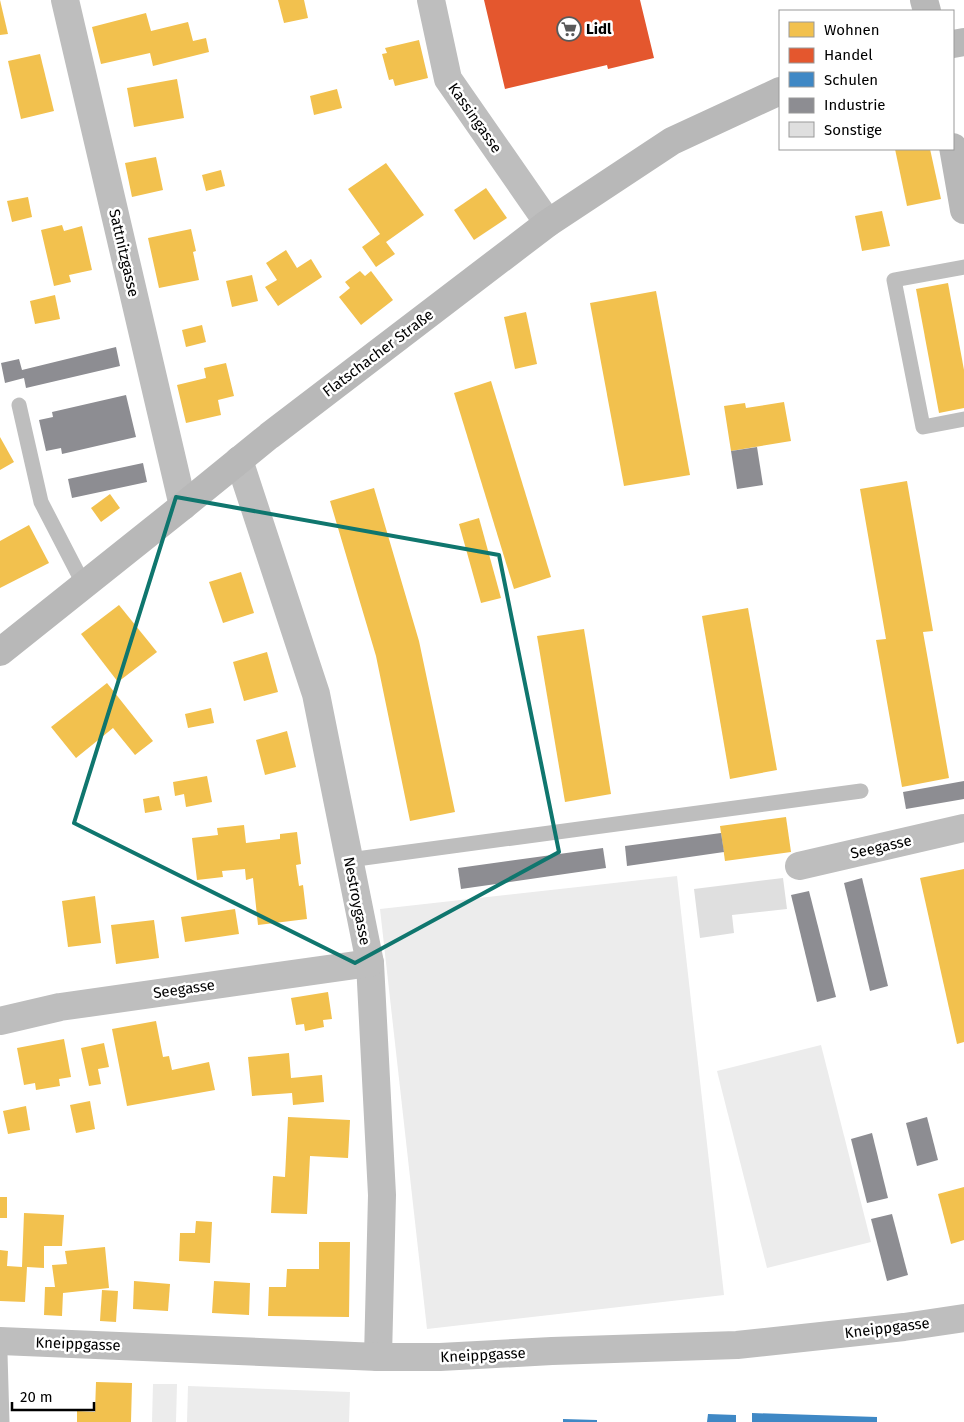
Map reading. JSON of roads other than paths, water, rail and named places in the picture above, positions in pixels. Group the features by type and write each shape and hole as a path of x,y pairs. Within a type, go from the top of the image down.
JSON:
{"street":[{"name":"Sattnitzgasse","path":"65,0 183,506"},
{"name":"Kassingasse","path":"430,0 448,79 548,223"},
{"name":"Flatschacher Straße","path":"0,652 239,460 548,223 672,141 779,91"},
{"path":"954,150 964,210"},
{"name":"Nestroygasse","path":"239,460 316,694 370,962 382,1195 378,1357"},
{"name":"Seegasse","path":"798,866 964,828"},
{"name":"Seegasse","path":"0,1021 60,1007 370,962"},
{"name":"Kneippgasse","path":"0,1341 378,1357 440,1357 736,1345 904,1327 964,1318"}],"lane":[{"path":"964,267 894,280 922,427 964,419"},
{"path":"19,405 41,502 84,585"},
{"path":"349,860 861,791"},
{"path":"0,1354 2,1422"}],"place":[{"name":"Lidl","path":"569,29"}]}
